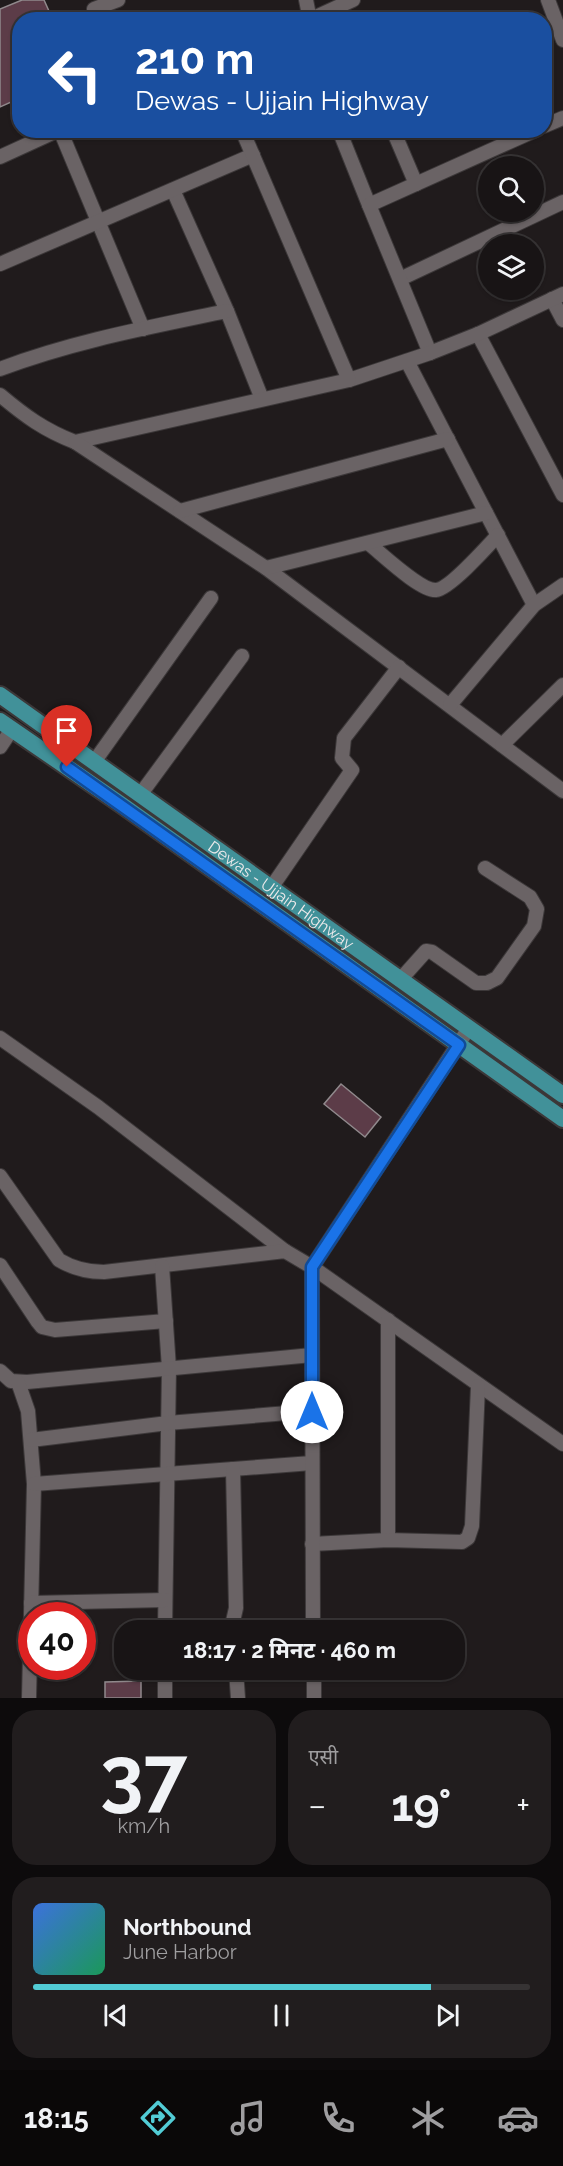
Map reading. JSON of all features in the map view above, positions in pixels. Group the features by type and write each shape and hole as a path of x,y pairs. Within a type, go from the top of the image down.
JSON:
{"main road":[{"name":"Dewas - Ujjain Highway","path":"0,695 563,1095"},
{"name":"Dewas - Ujjain Highway","path":"6,725 563,1119"}],"street":[{"path":"94,9 118,0"},
{"path":"326,12 353,0"},
{"path":"548,0 563,40"},
{"path":"0,157 42,138"},
{"path":"63,138 143,328"},
{"path":"246,138 349,380"},
{"path":"342,138 430,353"},
{"path":"396,138 416,184"},
{"path":"369,205 518,138"},
{"path":"0,264 253,155"},
{"path":"173,190 227,311 262,399"},
{"path":"400,279 563,202"},
{"path":"75,442 349,380 478,334 558,297 563,320"},
{"path":"0,369 46,352 143,328 227,311"},
{"path":"478,334 563,495"},
{"path":"407,361 534,605"},
{"path":"0,395 30,420 50,432 75,442 266,568 563,791"},
{"path":"180,511 448,439"},
{"path":"266,568 486,513"},
{"path":"368,543 423,586 435,590 447,585 498,535"},
{"path":"450,705 534,605 563,585"},
{"path":"94,762 211,598"},
{"path":"140,795 242,656"},
{"path":"271,888 352,770 342,758 344,738 399,667"},
{"path":"502,745 561,691"},
{"path":"0,747 6,725"},
{"path":"400,980 426,951 432,952 476,982 487,983 496,978 534,926 537,909 530,897 485,868"},
{"path":"313,1620 312,1267 469,1028"},
{"path":"0,1038 98,1107 285,1251 312,1267 563,1444"},
{"path":"0,1176 59,1260 87,1272 162,1266 285,1251"},
{"path":"0,1265 42,1327 70,1329 166,1321"},
{"path":"162,1266 168,1368 165,1620"},
{"path":"388,1320 388,1540"},
{"path":"0,1371 6,1378 18,1382 312,1355"},
{"path":"18,1382 28,1411 34,1484 31,1602"},
{"path":"312,1544 388,1540 462,1542 468,1538 472,1526 478,1386"},
{"path":"31,1440 168,1423 312,1412"},
{"path":"34,1484 312,1463"},
{"path":"233,1469 236,1608 233,1620"},
{"path":"76,1602 165,1600"},
{"path":"29,1680 29,1698"},
{"path":"165,1680 165,1698"},
{"path":"237,1680 238,1698"},
{"path":"314,1680 314,1698"}],"building":[{"path":"22,0 44,0 49,12 12,12 12,102 0,107 0,9"},
{"path":"341,1084 381,1117 365,1137 324,1104"},
{"path":"141,1681 141,1698 105,1698 105,1682"}],"route":[{"path":"67,767 459,1045 312,1267 312,1412"}]}
